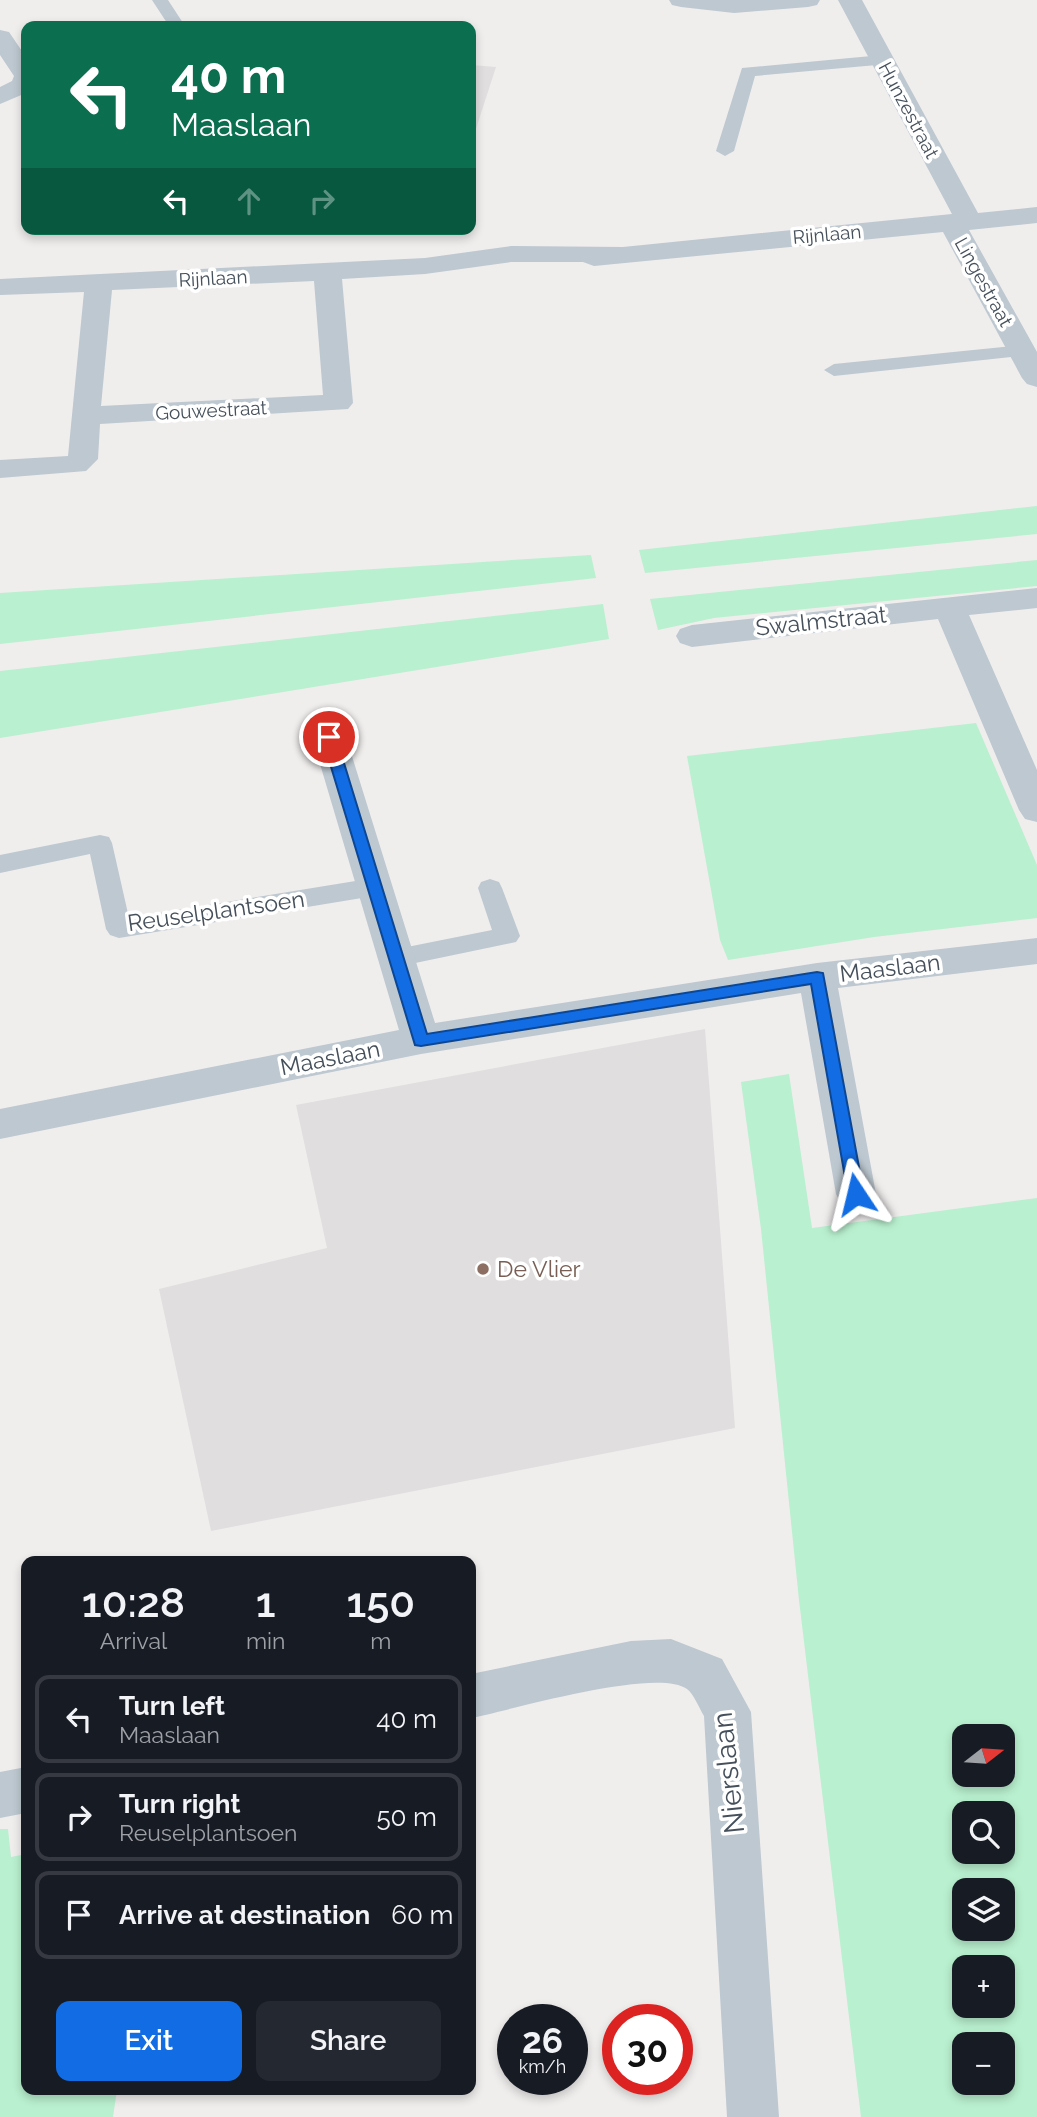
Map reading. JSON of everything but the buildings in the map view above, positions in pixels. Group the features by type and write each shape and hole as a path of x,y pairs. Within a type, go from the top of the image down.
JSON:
{"street":[{"path":"681,0 734,6 808,0"},
{"name":"Hunzestraat","path":"850,0 960,222"},
{"path":"0,37 21,68"},
{"path":"0,96 21,86"},
{"name":"Rijnlaan","path":"0,287 425,266 516,270 618,254 1037,215"},
{"name":"Lingestraat","path":"960,222 1037,378"},
{"name":"Gouwestraat","path":"85,416 338,403 327,272"},
{"path":"0,469 75,465 83,459 99,283"},
{"name":"Swalmstraat","path":"692,636 1037,598"},
{"path":"949,607 1037,810"},
{"path":"329,737 421,1041"},
{"name":"Maaslaan","path":"0,1124 421,1041 817,977 1037,951"},
{"path":"817,977 856,1194"},
{"name":"Nierslaan","path":"476,1695 631,1662 671,1660 705,1674 727,1712 753,2117"},
{"path":"0,1796 21,1791"}],"lane":[{"path":"160,0 174,21"},
{"path":"725,151 748,72 882,60"},
{"path":"834,370 1022,351"},
{"name":"Reuselplantsoen","path":"0,864 100,844 119,929 374,887"},
{"path":"396,958 507,936 490,888"}],"shaded area":[{"path":"476,65 496,67 476,129"},
{"name":"De Vlier","path":"705,1029 735,1428 211,1531 159,1289 327,1248 296,1105"}],"green space":[{"path":"1037,506 1037,534 645,573 639,550"},
{"path":"591,555 596,578 0,644 0,593"},
{"path":"1037,560 1037,586 714,618 658,630 650,599"},
{"path":"603,604 609,639 0,738 0,671"},
{"path":"976,723 1037,865 1037,918 874,937 728,960 720,940 687,756"},
{"path":"789,1074 812,1228 1037,1198 1037,2117 861,2117 799,1600 761,1229 741,1082"},
{"path":"0,1829 8,1829 11,1857 21,1855 21,2095 116,2095 113,2117 0,2117"}],"place":[{"name":"De Vlier","path":"483,1269"}],"route":[{"path":"329,737 421,1041 817,977 856,1194"}]}
